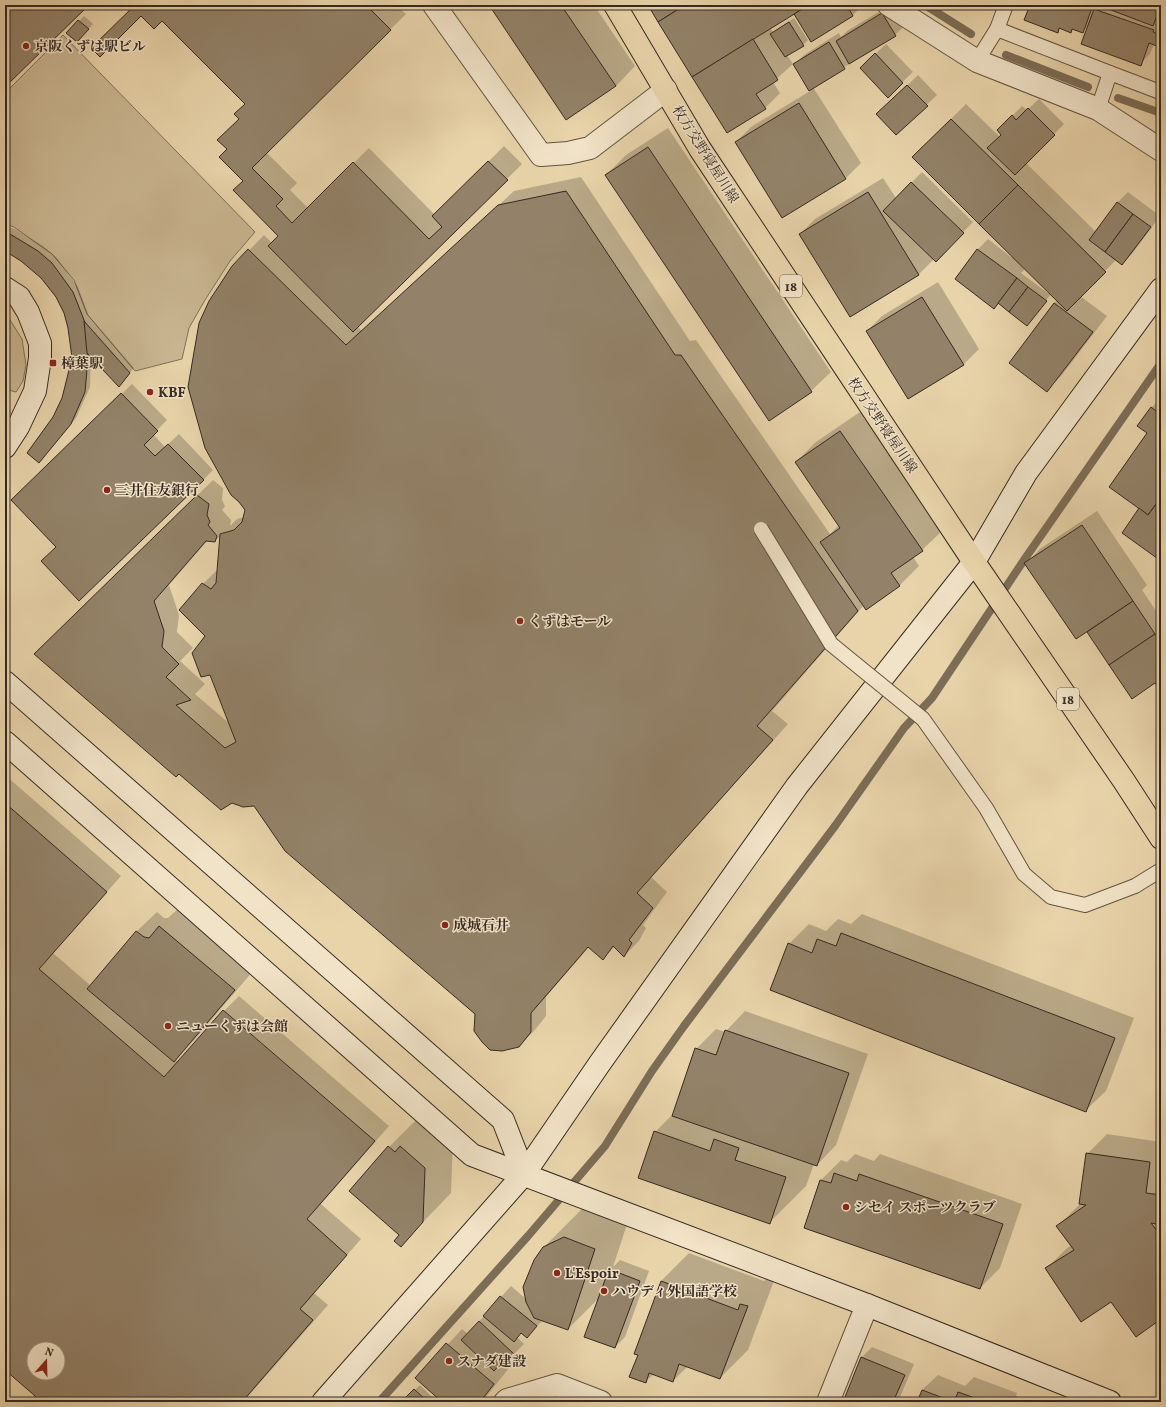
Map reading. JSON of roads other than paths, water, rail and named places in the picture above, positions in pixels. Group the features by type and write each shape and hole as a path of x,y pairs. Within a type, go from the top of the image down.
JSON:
{"main road":[{"name":"枚方交野寝屋川線","path":"615,5 700,149 974,562 1124,781 1161,838"}],"street":[{"path":"434,5 541,155 568,153 590,148 666,90"},
{"path":"889,5 977,61 1098,109 1161,150"},
{"path":"5,288 19,297 35,327 40,343 40,358 35,390 18,427 5,447"},
{"path":"323,1402 524,1174 600,1063 797,786 974,562 1026,473 1161,290"},
{"path":"5,682 504,1120 524,1174"},
{"path":"5,742 472,1155 867,1305 1110,1402"},
{"path":"828,1402 867,1305"},
{"path":"505,1402 507,1400 556,1385 601,1402"}],"lane":[{"path":"977,61 997,29 1006,5"},
{"path":"997,29 1110,74 1160,92 1161,90"},
{"path":"1098,109 1110,74"},
{"path":"761,529 831,644 924,719 986,808 1024,874 1051,897 1085,905 1135,886 1161,870"}],"waterway":[{"path":"925,5 971,34"},
{"path":"1006,55 1088,87"},
{"path":"1118,98 1161,113"},
{"path":"379,1402 528,1236 605,1146 652,1071 684,1026 835,826 904,728 932,698 1024,560 1161,363"}],"place":[{"name":"京阪くずは駅ビル","path":"26,46"},
{"name":"樟葉駅","path":"53,363"},
{"name":"KBF","path":"150,392"},
{"name":"三井住友銀行","path":"107,490"},
{"name":"くずはモール","path":"520,621"},
{"name":"成城石井","path":"445,925"},
{"name":"ニューくずは会館","path":"168,1026"},
{"name":"シセイ スポーツクラブ","path":"846,1207"},
{"name":"L'Espoir","path":"557,1273"},
{"name":"ハウディ外国語学校","path":"604,1291"},
{"name":"スナダ建設","path":"449,1361"}]}
